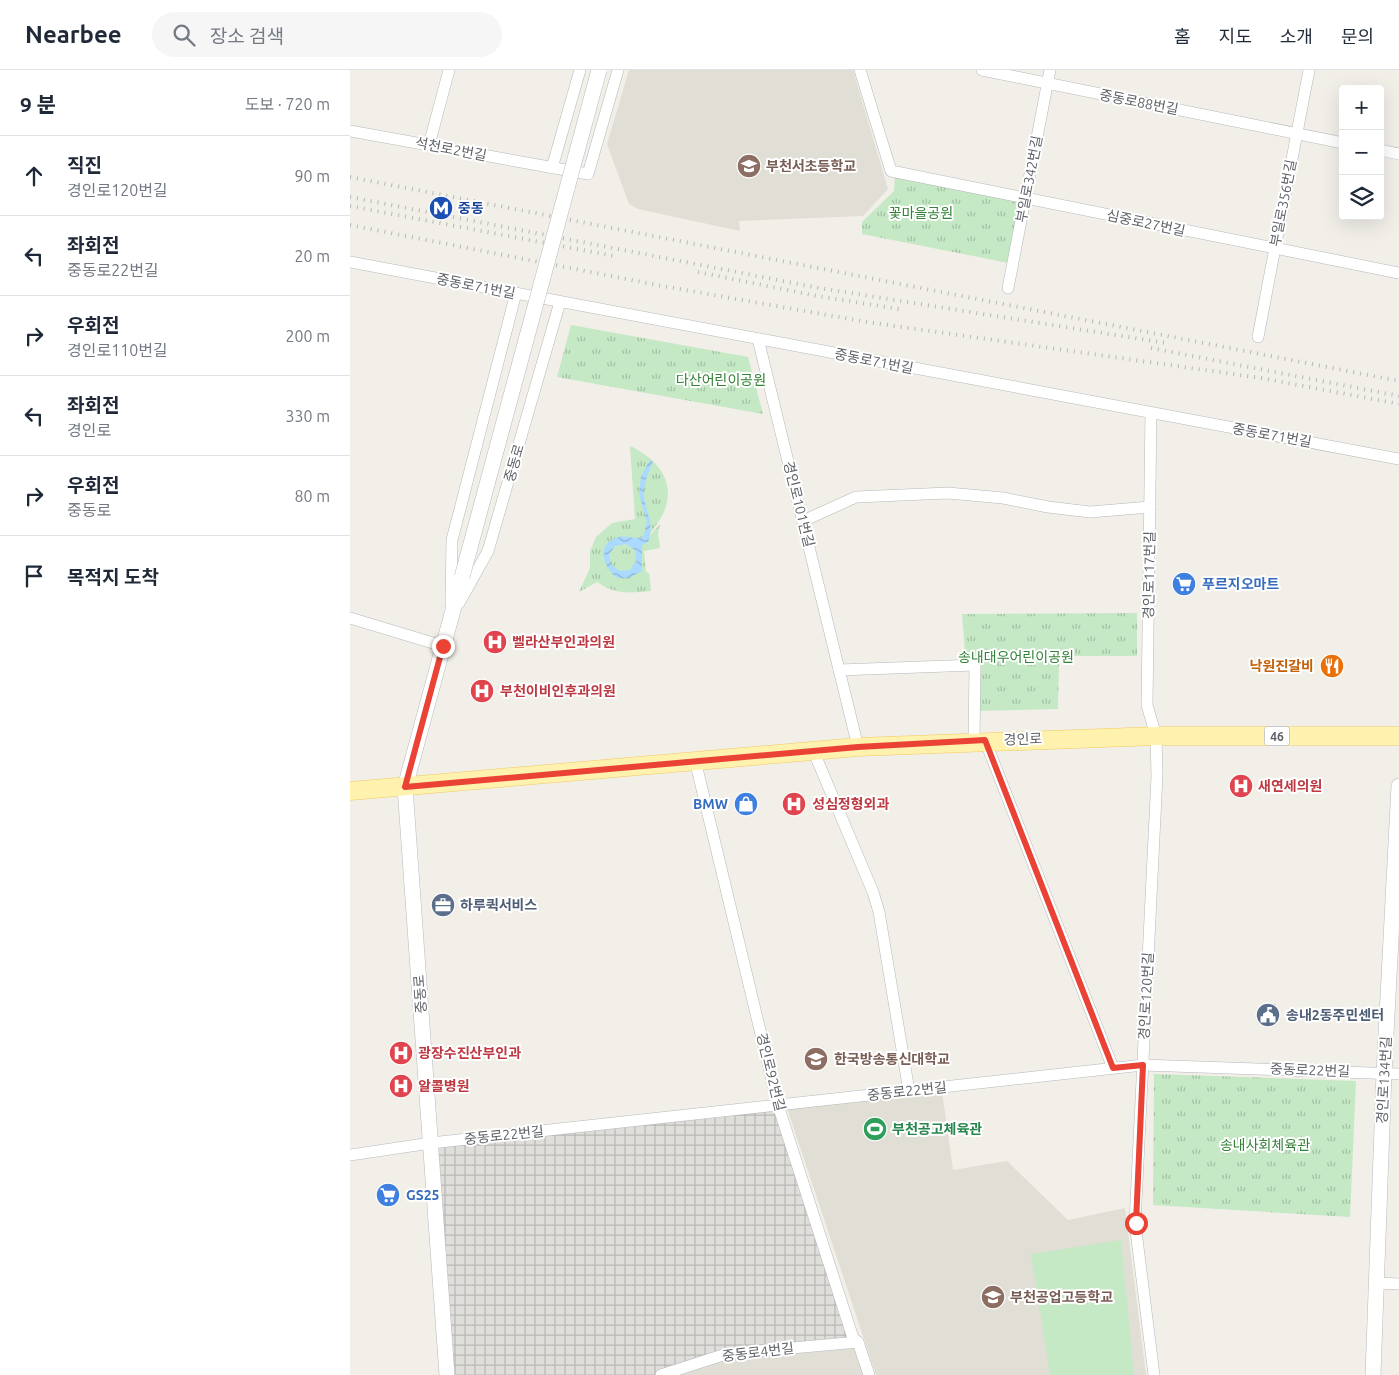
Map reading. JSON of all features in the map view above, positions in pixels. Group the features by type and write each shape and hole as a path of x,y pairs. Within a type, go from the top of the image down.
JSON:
{"main road":[{"name":"경인로","path":"350,792 858,747 1156,736 1399,736"}],"street":[{"path":"429,145 449,70"},
{"path":"552,168 580,70"},
{"name":"중동로","path":"447,1375 405,787 599,70"},
{"name":"석천로2번길","path":"350,131 588,174 618,70"},
{"name":"심중로27번길","path":"860,70 893,171 1399,274"},
{"name":"중동로88번길","path":"982,70 1339,142"},
{"name":"부일로342번길","path":"1008,288 1050,70"},
{"name":"부일로356번길","path":"1258,337 1309,70"},
{"path":"1384,151 1399,154"},
{"name":"중동로71번길","path":"350,262 1399,459"},
{"name":"중동로","path":"451,618 452,540 516,293"},
{"name":"중동로","path":"451,618 488,551 560,302"},
{"name":"경인로101번길","path":"758,339 858,747"},
{"name":"경인로117번길","path":"1151,413 1147,705 1156,736"},
{"path":"803,521 856,497 948,493 1003,498 1048,507 1090,512 1150,507"},
{"path":"350,618 443,646"},
{"path":"840,670 975,665 980,741 1113,1068"},
{"name":"경인로120번길","path":"1154,1375 1136,1223 1157,776 1156,736"},
{"path":"814,750 878,907 908,1091"},
{"name":"경인로92번길","path":"696,760 778,1105 852,1338 858,1342 869,1375"},
{"name":"경인로134번길","path":"1373,1375 1376,1283 1391,1073 1399,786"},
{"name":"중동로22번길","path":"350,1155 431,1143 1143,1065 1391,1073"},
{"path":"1376,1283 1399,1284"},
{"name":"중동로4번길","path":"661,1375 726,1354 858,1342"}],"shaded area":[{"name":"부천서초등학교","path":"629,70 853,70 888,189 863,216 739,221 740,231 638,209 629,204 607,144"},
{"name":"부천공업고등학교","path":"942,1091 953,1170 1007,1161 1068,1220 1125,1208 1146,1375 876,1375 787,1108"},
{"path":"772,1105 853,1338 726,1354 655,1375 447,1375 431,1143"},
{"path":"856,1348 865,1375 673,1375 726,1360"}],"green space":[{"name":"꽃마을공원","path":"895,175 1022,201 1009,263 862,234 862,222 894,191"},
{"name":"다산어린이공원","path":"571,325 748,357 763,414 557,377"},
{"path":"630,446 654,462 660,469 667,486 668,496 664,511 641,545 660,524 658,533 660,548 644,551 646,572 649,573 651,591 617,591 597,582 579,592 590,568 590,551 596,537 612,523 635,519"},
{"name":"송내대우어린이공원","path":"1137,613 1137,656 1059,656 1058,709 974,711 975,665 966,665 962,614"},
{"name":"송내사회체육관","path":"1154,1074 1356,1081 1350,1217 1153,1205"},
{"path":"1121,1240 1134,1375 1050,1375 1031,1254"}],"water":[{"path":"650,460 653,462 644,487 645,503 651,529 648,542 642,545 642,571 629,578 617,578 605,562 604,550 611,540 619,537 643,537 647,522 639,494 641,476","holes":["626,544 635,550 636,561 630,570 620,571 611,565 609,555 615,546"]}],"railway":[{"path":"350,177 1399,381"},
{"path":"350,197 819,288 1166,343"},
{"path":"350,206 614,256"},
{"path":"350,225 657,285 867,322 1261,378 1399,404"},
{"path":"698,272 817,296 899,309"},
{"path":"1151,348 1399,396"}],"place":[{"name":"부천서초등학교","path":"749,166"},
{"name":"중동","path":"441,208"},
{"name":"푸르지오마트","path":"1184,584"},
{"name":"벨라산부인과의원","path":"495,642"},
{"name":"낙원진갈비","path":"1332,666"},
{"name":"부천이비인후과의원","path":"482,691"},
{"name":"새연세의원","path":"1241,786"},
{"name":"BMW","path":"746,804"},
{"name":"성심정형외과","path":"794,804"},
{"name":"하루퀵서비스","path":"443,905"},
{"name":"송내2동주민센터","path":"1268,1015"},
{"name":"광장수진산부인과","path":"401,1053"},
{"name":"한국방송통신대학교","path":"816,1059"},
{"name":"알콜병원","path":"401,1086"},
{"name":"부천공고체육관","path":"875,1129"},
{"name":"GS25","path":"388,1195"},
{"name":"부천공업고등학교","path":"993,1297"}],"route":[{"path":"443,646 405,787 696,760 858,747 985,740 1113,1068 1143,1065 1136,1223"}]}
